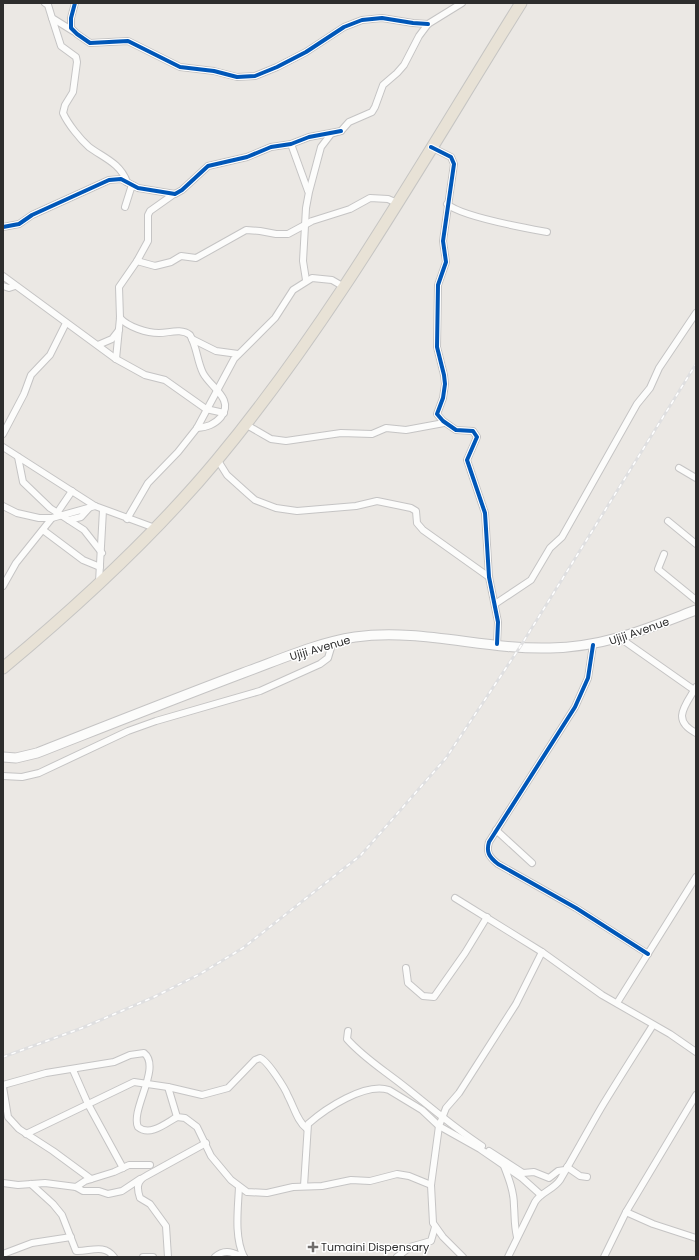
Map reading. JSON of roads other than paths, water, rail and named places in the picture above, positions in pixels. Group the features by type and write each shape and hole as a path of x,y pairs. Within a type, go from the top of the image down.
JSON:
{"highway":[{"path":"3,668 99,584 155,528 217,459 246,424 304,346 344,287 521,3"}],"main road":[{"name":"Ujiji Avenue","path":"3,757 16,758 37,753 214,684 333,641 376,635 435,637 549,648 593,645 620,638 696,610"}],"street":[{"path":"73,31 71,18 75,3"},
{"path":"306,280 303,261 308,192 322,147 331,134 341,131 349,122 372,112 383,85 404,65 419,36 428,24 462,3"},
{"path":"47,4 61,46 76,57 77,62 73,92 65,105 63,113 84,142 113,162 124,173 127,182"},
{"path":"52,18 90,43 128,41 180,68 214,71 237,78 255,76 290,61 344,27 353,23 382,18 428,24"},
{"path":"116,358 120,318 119,287 137,261 148,241 148,215 150,211 163,200 182,190 208,166 247,156 279,145 290,144 309,137 341,131"},
{"path":"290,144 308,192"},
{"path":"431,147 438,149 451,157 454,164 452,188 447,204 443,241 446,262 438,285 436,338 437,354 444,375 445,384 443,398 437,414 444,423 458,431 473,432 477,437 467,460 484,507 489,577 498,622 497,644"},
{"path":"3,227 19,224 32,215 109,180 121,179 134,186 175,194"},
{"path":"125,207 131,188 134,186"},
{"path":"137,261 155,266 171,262 179,256 196,258 246,230 281,235 296,230 305,224 325,216 350,209 370,198 388,199 397,202"},
{"path":"447,204 458,210 502,223 547,232"},
{"path":"3,276 116,358 141,373 165,380 206,409 224,413"},
{"path":"126,519 148,483 178,452 197,428 231,363 238,354 275,318 293,290 306,280 321,278 332,280 344,287"},
{"path":"3,286 9,288 15,286"},
{"path":"495,604 531,580 550,548 560,540 636,404 650,388 659,368 696,313"},
{"path":"120,318 128,324 152,333 186,332 192,338 216,351 238,354"},
{"path":"3,434 24,394 31,375 50,355 66,323"},
{"path":"98,345 112,339 119,329 128,324"},
{"path":"192,338 204,374 224,400 225,409 224,413 211,426 197,428"},
{"path":"246,424 271,439 286,441 341,433 372,434 386,428 406,430 444,423"},
{"path":"3,447 72,491 92,507 155,528"},
{"path":"18,457 23,482 58,514 90,535 102,553"},
{"path":"217,459 228,475 255,500 276,508 297,511 356,506 377,501 411,508 416,511 417,524 423,530 489,577"},
{"path":"679,468 696,478"},
{"path":"58,514 72,491"},
{"path":"3,506 17,513 39,518 52,518"},
{"path":"3,586 16,563 52,518 58,514 92,507"},
{"path":"69,520 81,517 92,507"},
{"path":"99,584 102,553 103,510"},
{"path":"668,521 696,544"},
{"path":"43,530 83,560 100,567"},
{"path":"664,554 658,566 660,572 678,584 696,600"},
{"path":"620,638 695,689 683,710 682,716 687,729 696,733"},
{"path":"3,776 29,776 128,731 156,720 260,691 320,664 328,658 333,641"},
{"path":"593,645 588,678 576,707 496,830 487,848 491,859 590,916 648,954"},
{"path":"496,830 532,863"},
{"path":"617,1003 696,877"},
{"path":"455,898 542,952 567,971 696,1052"},
{"path":"406,968 408,984 423,996 434,997 469,947 487,917"},
{"path":"397,1257 410,1247 427,1243 432,1240 435,1227 432,1215 431,1185 441,1118 446,1108 459,1093 516,1004 542,952"},
{"path":"508,1257 535,1202 541,1195 555,1185 575,1156 600,1110 653,1025"},
{"path":"348,1031 347,1039 368,1061 396,1080 441,1118 523,1173 534,1172 549,1178 558,1171 566,1169 587,1178"},
{"path":"91,1179 76,1167 26,1134 8,1117 3,1086 46,1074 114,1062 130,1055 144,1053 147,1056 149,1066 148,1084 136,1120 138,1127 145,1131 151,1130 160,1127 177,1117 185,1118 197,1127 211,1156 239,1187 247,1192 262,1193 304,1186 322,1186 350,1180 370,1181 397,1174 409,1176 431,1185"},
{"path":"26,1134 129,1084 138,1082 206,1094 231,1086 255,1060 261,1058 266,1062 285,1090 301,1123 307,1129"},
{"path":"73,1070 88,1104 123,1168"},
{"path":"168,1087 177,1117"},
{"path":"304,1186 308,1124 325,1110 361,1092 384,1089 389,1090 422,1110 439,1126 480,1149 522,1178 541,1195"},
{"path":"604,1257 626,1212 696,1095"},
{"path":"3,1183 18,1185 45,1183 76,1187 83,1191 99,1191 109,1194 122,1191 140,1179 206,1143"},
{"path":"76,1187 91,1179 131,1165 150,1165"},
{"path":"504,1166 512,1188 514,1221 517,1237"},
{"path":"140,1179 138,1188 140,1198 150,1204 167,1228 168,1257"},
{"path":"30,1184 57,1209 65,1220 76,1251 98,1248 110,1253 114,1257"},
{"path":"239,1187 238,1230 240,1245 244,1257"},
{"path":"626,1212 653,1224 696,1238"},
{"path":"435,1227 463,1257"},
{"path":"3,1254 26,1244 71,1237"},
{"path":"214,1257 226,1251 244,1257"},
{"path":"143,1257 153,1257"}],"railway":[{"path":"3,1057 82,1028 154,997 200,974 243,948 361,855 446,758 520,647 696,364"}],"place":[{"name":"Tumaini Dispensary","path":"313,1247"}]}
